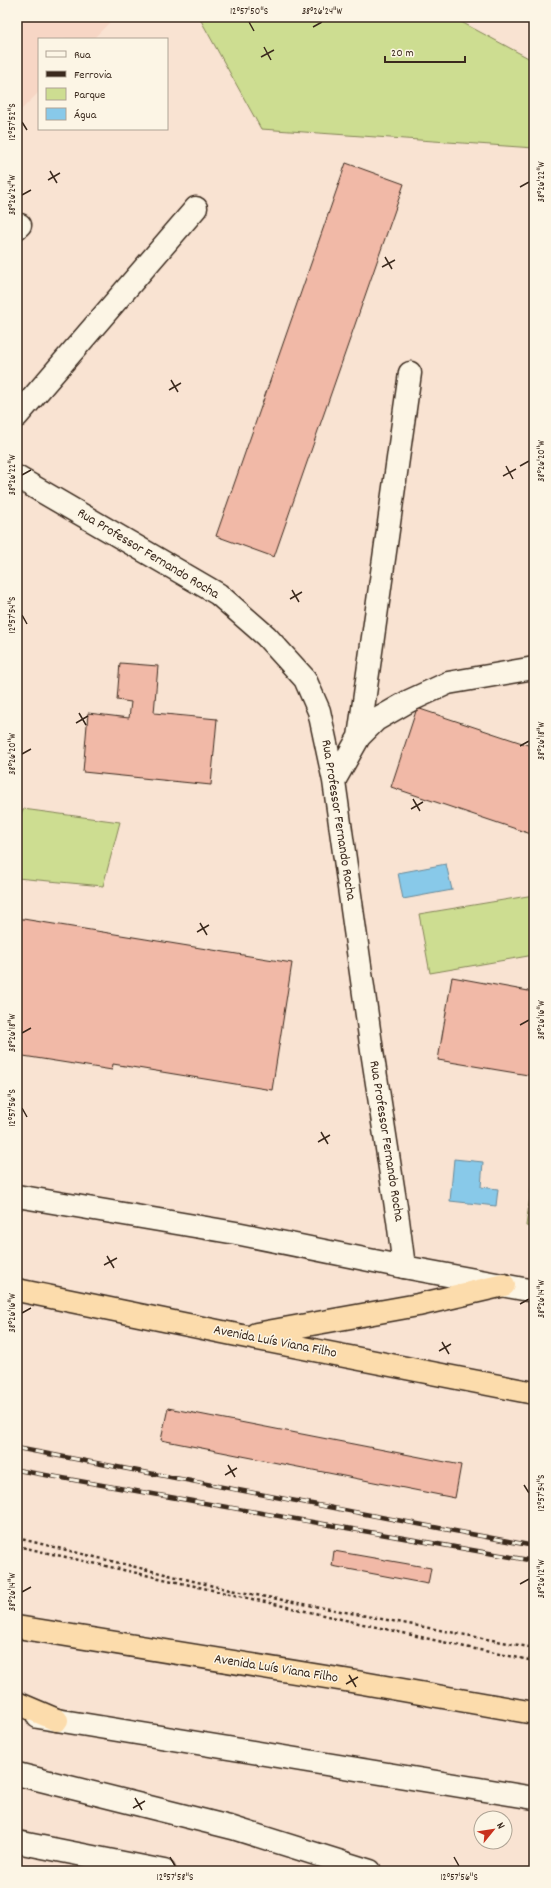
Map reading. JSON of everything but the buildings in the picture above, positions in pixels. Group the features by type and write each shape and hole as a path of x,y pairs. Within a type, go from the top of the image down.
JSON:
{"highway":[{"path":"242,1336 402,1308 504,1286"},
{"name":"Avenida Luís Viana Filho","path":"17,1290 242,1336 534,1392"},
{"name":"Avenida Luís Viana Filho","path":"17,1627 357,1682 534,1713"},
{"path":"17,1703 57,1720"}],"street":[{"path":"17,416 196,208"},
{"path":"359,737 410,373"},
{"name":"Rua Professor Fernando Rocha","path":"17,477 218,594 266,636 305,679 319,711 334,781 404,1267"},
{"path":"334,781 359,737 376,720 409,701 448,683 534,668"},
{"path":"17,1196 236,1233 404,1267 534,1291"},
{"path":"17,1714 534,1798"},
{"path":"17,1774 233,1828 370,1871"},
{"path":"17,1842 164,1871"}],"path":[{"path":"17,1538 230,1590 534,1648"},
{"path":"17,1546 465,1647 534,1661"}],"shaded area":[{"path":"17,17 115,17 94,38 38,38 38,93 17,114"}],"green space":[{"path":"199,17 452,17 534,61 534,148 261,129"},
{"path":"23,809 120,822 103,886 17,878 17,825"},
{"path":"534,895 534,955 430,973 419,914"},
{"path":"534,1167 534,1227 526,1226"}],"water":[{"path":"446,864 452,890 403,899 398,873"},
{"path":"454,1159 483,1162 481,1187 498,1189 496,1206 450,1201"}],"railway":[{"path":"17,1448 534,1546"},
{"path":"17,1470 534,1561"}]}
